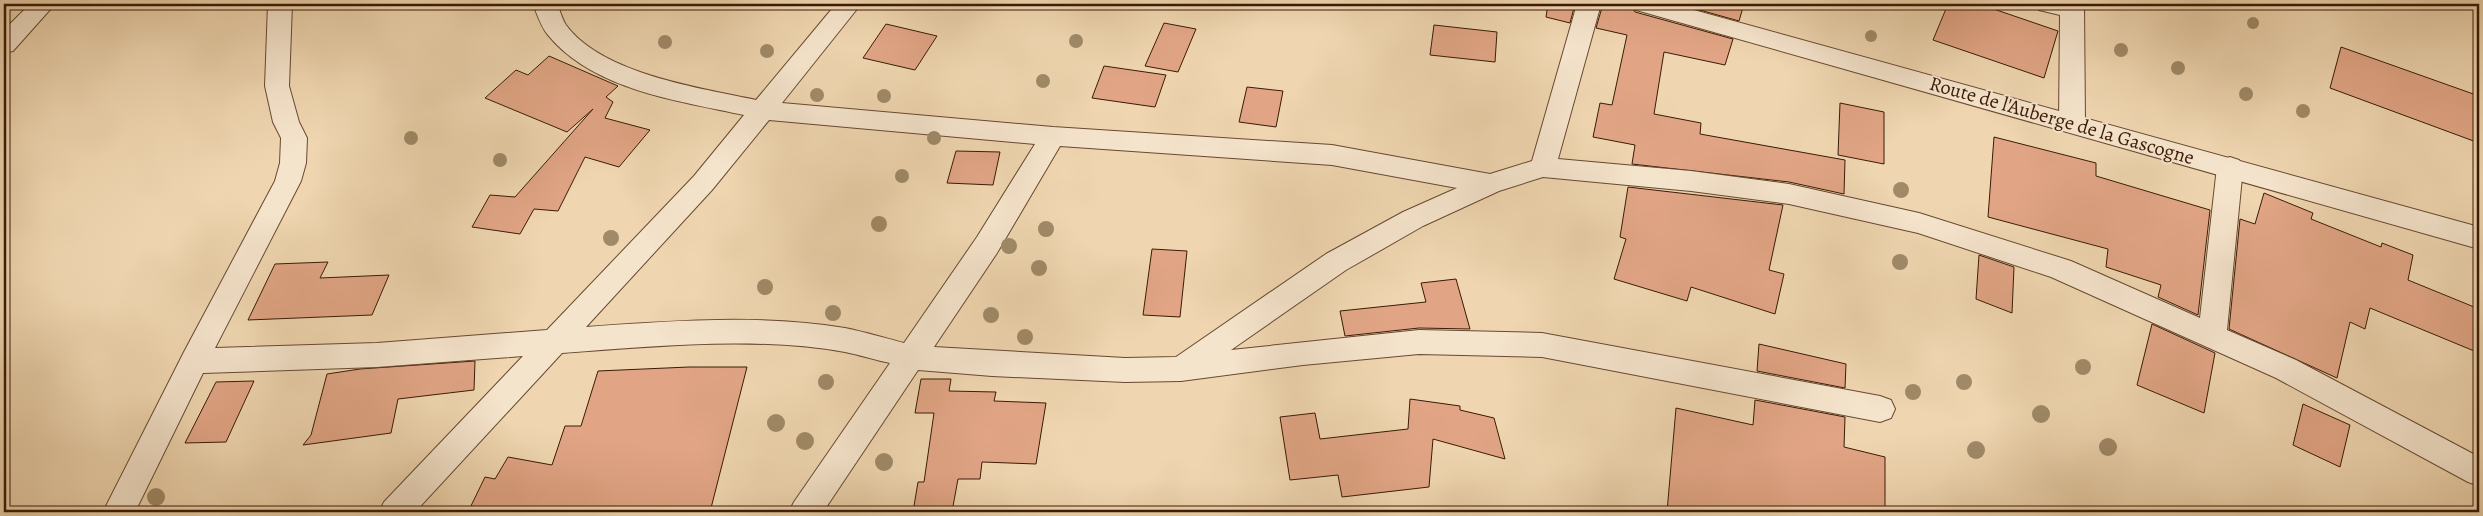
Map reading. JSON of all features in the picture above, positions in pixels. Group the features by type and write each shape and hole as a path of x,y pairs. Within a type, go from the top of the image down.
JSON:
{"street":[{"path":"6,40 43,4"},
{"path":"119,512 194,361 288,181 293,163 294,138 286,122 277,86 280,4"},
{"path":"545,4 556,29 584,56 645,84 760,110 1053,136 1332,154 1490,184"},
{"path":"395,512 702,183 760,110 849,4"},
{"path":"1543,167 1589,4"},
{"name":"Route de l'Auberge de la Gascogne","path":"1644,4 2072,122 2479,238"},
{"path":"2047,4 2071,7 2072,122"},
{"path":"805,512 987,245 1053,136"},
{"path":"1181,369 1336,262 1413,219 1490,184 1543,167 1691,181 1790,194 1919,223 2061,269 2286,369 2479,472"},
{"path":"2212,335 2230,167"},
{"path":"194,361 377,355 664,333 774,333 845,340 912,357 992,364 1115,369 1181,369 1419,342 1542,346 1708,374 1880,409"}],"building":[{"path":"1548,4 1575,4 1570,23 1546,17"},
{"path":"1603,4 1630,4 1635,12 1733,39 1725,65 1664,52 1654,114 1701,123 1700,134 1845,160 1844,194 1789,182 1632,164 1635,145 1593,137 1600,103 1612,105 1627,35 1596,28"},
{"path":"1678,4 1744,4 1739,21"},
{"path":"1948,4 1979,4 2058,31 2044,78 1933,40"},
{"path":"1164,23 1196,29 1178,72 1145,66"},
{"path":"886,24 937,36 915,70 863,58"},
{"path":"1434,25 1497,32 1495,62 1430,55"},
{"path":"2341,47 2479,96 2479,143 2330,88"},
{"path":"549,56 618,86 606,97 613,102 605,118 650,130 619,167 585,157 558,211 534,209 520,234 472,227 490,195 515,197 593,109 567,132 485,98 516,70 528,75"},
{"path":"1104,66 1166,75 1155,107 1092,98"},
{"path":"1247,87 1283,91 1276,127 1239,122"},
{"path":"1840,103 1884,112 1884,164 1838,155"},
{"path":"1994,137 2096,163 2096,176 2210,210 2198,315 2158,297 2161,285 2106,267 2108,249 1988,217"},
{"path":"956,151 1000,152 993,185 947,183"},
{"path":"1628,187 1783,205 1769,270 1784,274 1775,314 1691,287 1687,301 1614,279 1626,239 1620,237"},
{"path":"2264,193 2313,213 2311,219 2381,247 2382,243 2413,255 2408,280 2479,309 2479,353 2370,308 2365,329 2350,322 2337,378 2229,329 2240,219 2255,224"},
{"path":"1152,249 1187,251 1180,317 1143,315"},
{"path":"1979,255 2014,267 2012,313 1976,299"},
{"path":"328,262 320,278 389,275 372,315 248,320 275,264"},
{"path":"1456,279 1470,329 1419,328 1345,336 1340,311 1426,302 1421,283"},
{"path":"2152,324 2215,353 2204,413 2137,385"},
{"path":"1759,344 1846,364 1845,388 1757,371"},
{"path":"475,361 474,390 398,399 391,433 303,445 311,435 327,374 360,369"},
{"path":"689,367 747,367 710,512 468,512 485,477 495,479 508,457 552,465 565,426 581,426 598,371"},
{"path":"921,379 951,379 949,391 996,392 994,401 1046,403 1036,464 982,462 980,479 958,479 952,512 913,512 918,482 924,482 934,413 915,413"},
{"path":"254,381 226,442 185,443 216,382"},
{"path":"1410,399 1460,406 1460,410 1494,418 1505,459 1433,439 1429,487 1342,497 1338,475 1290,480 1280,417 1315,413 1320,439 1408,429"},
{"path":"1755,400 1845,417 1844,447 1885,457 1885,512 1667,512 1676,408 1753,425"},
{"path":"2303,404 2350,425 2340,467 2293,445"}]}
